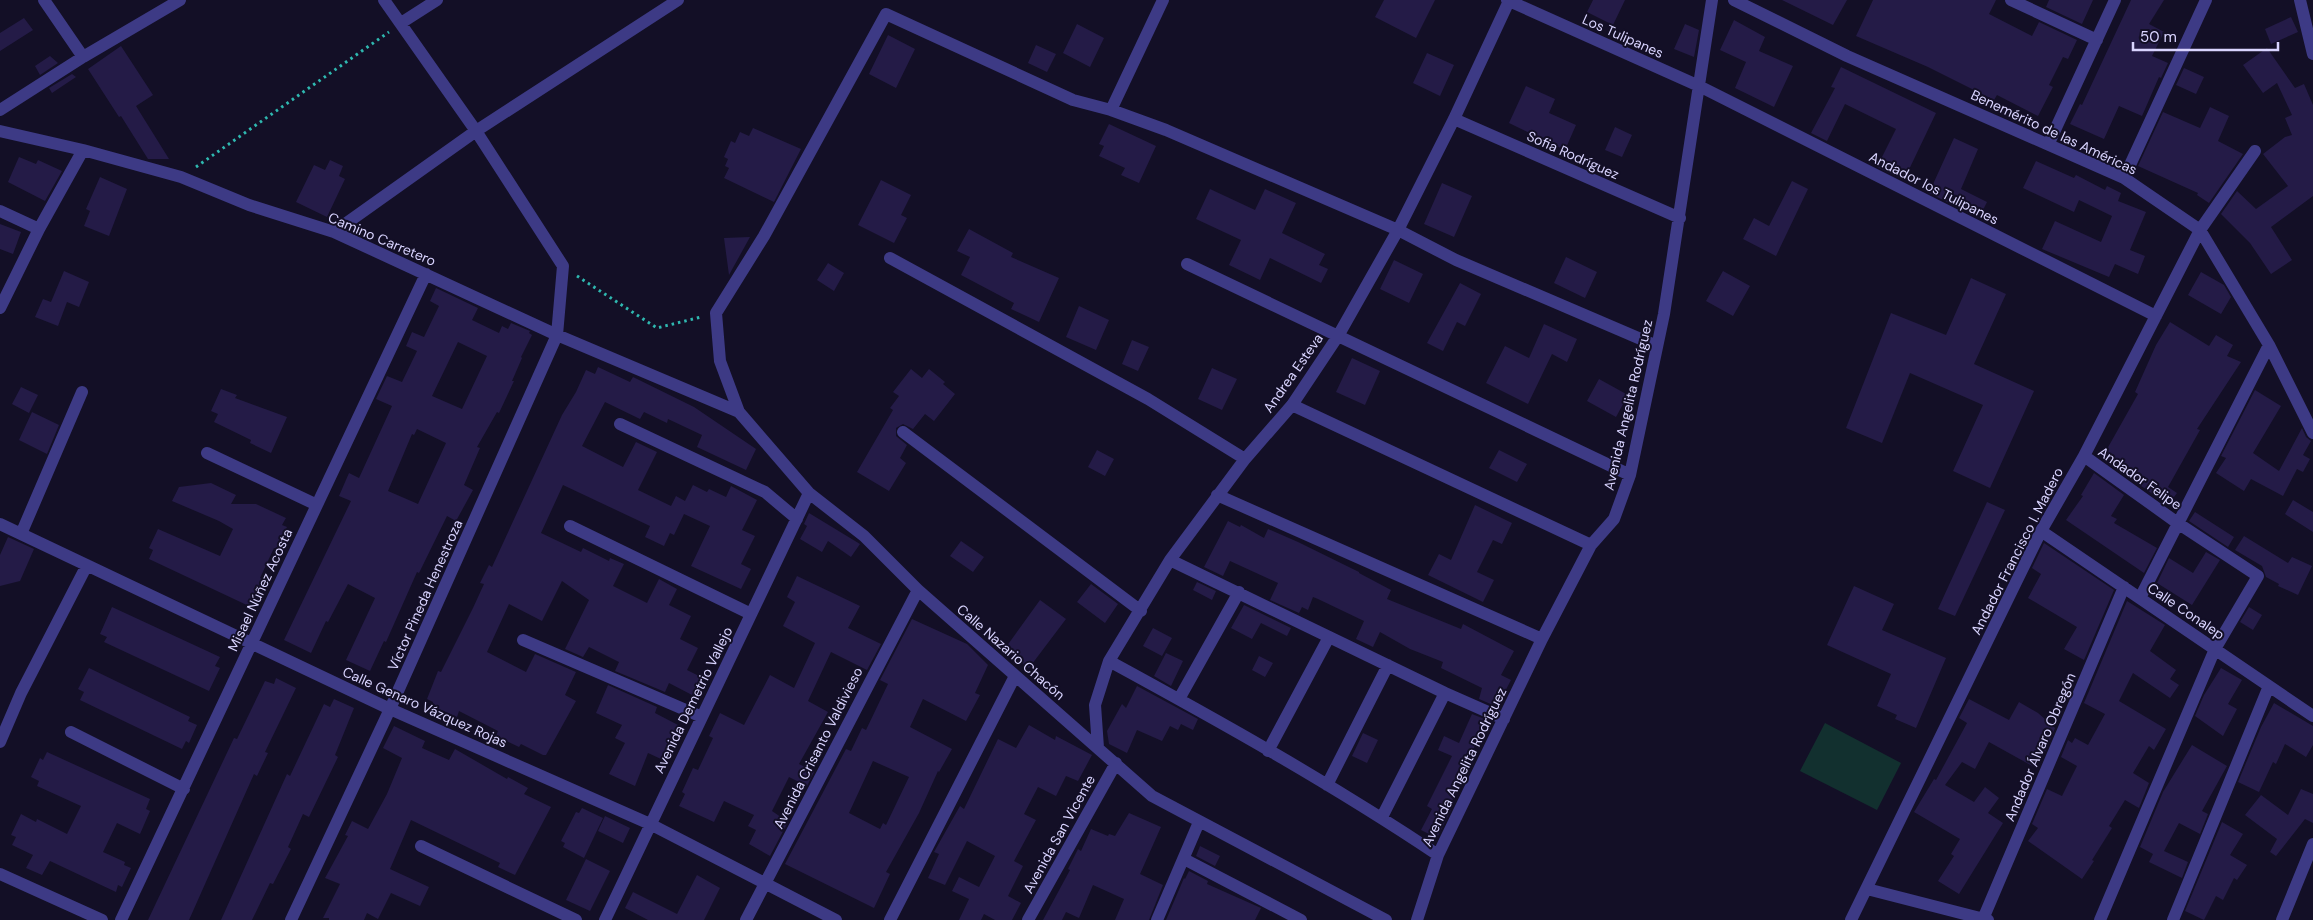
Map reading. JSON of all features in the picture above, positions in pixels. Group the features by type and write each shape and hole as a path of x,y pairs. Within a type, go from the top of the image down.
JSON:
{"street":[{"path":"44,0 83,57"},
{"path":"0,110 83,57 180,0"},
{"path":"384,0 476,131 563,266"},
{"path":"401,23 437,0"},
{"path":"334,232 476,131 678,0"},
{"path":"1111,110 1163,0"},
{"name":"Los Tulipanes","path":"1508,0 1699,86"},
{"name":"Andrea Esteva","path":"1098,748 1095,705 1109,661 1141,611 1170,560 1245,459 1292,405 1338,336 1398,230 1454,119 1508,0"},
{"name":"Avenida Angelita Rodríguez","path":"1416,920 1438,855 1542,639 1591,545 1614,519 1630,475 1657,346 1680,218 1712,0"},
{"name":"Benemérito de las Américas","path":"1734,0 1847,56 2049,143 2124,178 2200,230 2269,345 2313,433"},
{"path":"2011,0 2097,40"},
{"path":"2049,143 2115,0"},
{"path":"2124,178 2206,0"},
{"path":"2300,0 2313,54"},
{"path":"716,313 764,236 886,14 1073,100 1111,110 1166,130 1398,230 1456,260 1657,346"},
{"name":"Andador los Tulipanes","path":"1699,86 2156,316"},
{"name":"Sofia Rodríguez","path":"1454,119 1680,218"},
{"name":"Camino Carretero","path":"0,131 83,150 181,178 249,205 334,232 557,335 739,412"},
{"path":"1,301 83,150"},
{"name":"Andador Francisco I. Madero","path":"1851,920 2041,531 2084,456 2200,230 2255,151"},
{"path":"0,211 39,229"},
{"path":"890,258 1148,399 1245,459"},
{"path":"1187,264 1630,475"},
{"name":"Víctor Pineda Henestroza","path":"291,920 390,709 557,335 563,266"},
{"name":"Misael Núñez Acosta","path":"121,920 426,274"},
{"name":"Calle Nazario Chacón","path":"716,313 720,361 739,412 809,492 864,536 918,590 1152,796 1386,920"},
{"path":"2140,598 2269,345"},
{"path":"22,534 82,392"},
{"path":"1292,405 1591,545"},
{"path":"620,424 765,492 797,518"},
{"path":"903,432 1141,611"},
{"path":"207,453 317,505"},
{"name":"Andador Felipe","path":"2084,456 2179,524 2258,576 2215,649"},
{"name":"Avenida Demetrio Vallejo","path":"605,920 809,492"},
{"path":"1217,495 1542,639"},
{"path":"570,526 751,614"},
{"name":"Calle Genaro Vázquez Rojas","path":"1,527 22,534 390,709 650,824 836,920"},
{"name":"Calle Conalep","path":"2041,531 2313,716"},
{"path":"1170,560 1388,666 1504,719"},
{"path":"0,742 21,693 88,565"},
{"name":"Andador Álvaro Obregón","path":"1985,919 2124,587"},
{"name":"Avenida Crisanto Valdivieso","path":"746,920 918,590"},
{"path":"1179,699 1239,592"},
{"path":"1268,751 1329,636"},
{"path":"522,640 702,717"},
{"path":"2100,920 2215,649"},
{"path":"1109,661 1179,699 1327,785 1438,855"},
{"path":"1327,785 1388,666"},
{"path":"890,920 1015,676"},
{"path":"2173,920 2269,686"},
{"path":"1382,818 1445,693"},
{"path":"71,732 184,788"},
{"name":"Avenida San Vicente","path":"1028,920 1116,763"},
{"path":"1157,920 1199,822"},
{"path":"2282,920 2313,844"},
{"path":"420,846 576,920"},
{"path":"1184,859 1301,920"},
{"path":"0,874 102,920"},
{"path":"1866,889 1985,919"}],"path":[{"path":"181,178 401,23"},
{"path":"563,266 657,328 716,313"}],"green space":[{"path":"1825,723 1901,763 1877,810 1800,771"}],"building":[{"path":"1384,0 1435,0 1416,38 1375,17"},
{"path":"1593,0 1625,0 1613,25 1587,12"},
{"path":"1782,0 1847,0 1833,25"},
{"path":"1873,0 1996,0 1989,14 2032,36 2039,22 2077,40 2068,59 2063,57 2049,85 2053,87 2038,116 1997,95 1994,100 1928,67 1856,36"},
{"path":"2049,0 2093,0 2082,24 2046,7"},
{"path":"2131,0 2164,0 2149,24 2164,32 2152,56 2168,63 2161,78 2159,77 2142,116 2119,106 2104,139 2070,124 2080,104 2082,105"},
{"path":"2291,17 2298,32 2271,44 2265,29"},
{"path":"24,18 33,30 0,51 0,33"},
{"path":"1734,20 1765,37 1759,51 1793,66 1774,107 1735,88 1746,62 1720,50"},
{"path":"1077,24 1104,38 1090,67 1063,53"},
{"path":"1685,24 1699,30 1694,57 1674,49"},
{"path":"888,35 915,49 896,88 869,74"},
{"path":"1036,45 1056,54 1047,72 1028,63"},
{"path":"121,46 153,95 136,106 169,159 148,159 88,69"},
{"path":"2267,48 2295,88 2304,84 2313,105 2313,196 2271,227 2292,260 2271,274 2250,243 2221,214 2237,191 2256,209 2288,186 2263,154 2285,137 2292,135 2285,118 2292,115 2277,83 2263,93 2243,65"},
{"path":"1427,53 1454,65 1440,96 1413,83"},
{"path":"50,56 58,63 40,75 35,66"},
{"path":"1841,67 1936,113 1904,180 1877,167 1896,129 1845,104 1827,141 1811,133 1835,88 1831,87"},
{"path":"2184,68 2204,77 2196,94 2176,85"},
{"path":"72,74 76,77 52,93 49,88"},
{"path":"1526,86 1555,99 1549,113 1576,125 1565,150 1509,123"},
{"path":"2210,107 2229,116 2218,141 2243,154 2209,203 2197,195 2198,193 2138,166 2163,112 2200,128"},
{"path":"1109,124 1156,146 1139,183 1121,175 1125,168 1099,156 1104,146 1099,144"},
{"path":"1615,127 1632,135 1622,157 1605,150"},
{"path":"753,128 801,149 774,202 724,178 729,168 725,166 728,159 724,157 731,141 735,143 740,132 749,136"},
{"path":"1954,138 1978,149 1961,189 1987,202 1979,218 1929,193"},
{"path":"19,157 36,164 38,160 62,171 45,201 8,182"},
{"path":"330,160 343,166 339,176 345,179 327,217 296,202 314,165 325,170"},
{"path":"2036,161 2074,178 2076,175 2105,190 2107,186 2121,193 2118,201 2146,212 2130,250 2145,256 2138,274 2115,264 2109,277 2042,249 2055,221 2101,242 2112,216 2079,200 2074,212 2023,188"},
{"path":"100,177 127,189 109,236 84,226 90,211 86,209"},
{"path":"881,180 911,195 901,215 907,218 894,243 858,225"},
{"path":"1792,181 1808,189 1776,256 1743,239 1754,218 1769,226"},
{"path":"1442,183 1472,196 1454,237 1424,224"},
{"path":"1210,189 1255,210 1265,189 1296,203 1282,233 1325,254 1319,265 1328,269 1321,283 1270,258 1260,280 1229,265 1241,240 1196,219"},
{"path":"0,224 21,232 13,254 0,249"},
{"path":"969,229 1013,253 1011,257 1059,278 1039,322 1011,309 1014,303 961,275 970,257 957,251"},
{"path":"750,237 729,275 724,238"},
{"path":"1566,257 1597,272 1585,298 1554,283"},
{"path":"1394,260 1423,274 1409,303 1380,289"},
{"path":"828,263 844,273 834,291 817,280"},
{"path":"64,271 89,282 79,307 67,302 58,326 35,317 43,299 51,302"},
{"path":"1723,271 1750,286 1733,316 1706,301"},
{"path":"2201,272 2224,285 2231,297 2221,314 2188,295"},
{"path":"1971,278 2006,294 1974,364 2034,391 1990,488 1953,471 1983,405 1910,373 1882,443 1846,428 1891,313 1946,335"},
{"path":"1460,283 1481,294 1465,326 1457,322 1443,351 1427,343"},
{"path":"436,288 478,308 472,320 499,333 502,326 508,329 511,323 530,331 529,333 532,335 521,357 512,381 514,381 499,413 497,412 477,447 480,448 464,485 473,490 456,521 447,516 419,573 417,572 386,642 384,641 370,671 346,660 375,598 348,584 328,622 326,621 311,653 284,640 351,501 339,496 349,473 359,478 392,406 376,399 387,376 402,382 417,351 406,346 412,332 424,337 439,306 430,301","holes":["458,342 487,356 462,409 432,396","417,429 446,443 418,504 388,491 412,434 414,435"]},
{"path":"1079,306 1109,320 1096,350 1066,337"},
{"path":"2170,322 2209,346 2216,335 2233,345 2227,356 2241,362 2197,429 2200,430 2168,487 2177,493 2168,505 2102,458 2138,394 2135,392 2156,345"},
{"path":"1544,324 1577,339 1567,362 1552,354 1528,404 1486,383 1505,346 1529,358"},
{"path":"1132,340 1149,347 1138,371 1122,364"},
{"path":"1352,358 1380,371 1365,405 1336,392"},
{"path":"598,367 630,382 633,377 694,407 756,449 746,470 697,447 702,435 668,419 667,423 644,412 640,419 605,402 582,446 623,467 636,442 657,452 638,490 671,506 676,496 685,501 693,485 707,492 709,489 726,497 731,486 757,500 742,530 755,536 741,564 751,569 741,589 691,566 710,526 684,514 674,535 670,533 664,546 645,537 650,526 563,485 541,533 581,552 583,548 609,561 610,558 624,564 613,586 647,603 659,579 677,589 669,605 691,616 680,639 698,648 687,670 701,677 692,695 669,683 665,692 615,671 619,662 589,647 583,657 565,649 589,600 562,581 542,621 509,604 487,652 526,672 535,654 576,672 565,695 576,701 546,755 543,755 521,744 519,747 496,736 498,731 459,711 457,717 432,706 433,702 427,699 438,671 441,672 473,608 484,584 480,583 489,565 492,567 562,415 576,392 586,370 595,374"},
{"path":"1212,368 1237,379 1222,410 1198,399"},
{"path":"911,369 922,378 929,369 945,382 943,384 955,394 934,421 925,414 913,429 903,424 896,428 896,436 907,445 900,458 906,463 889,491 857,472 893,410 890,408 899,396 893,392"},
{"path":"1599,379 1628,395 1616,417 1587,401"},
{"path":"21,387 38,395 29,413 12,404"},
{"path":"221,389 237,395 235,398 287,417 271,453 250,443 251,440 214,422 218,414 211,411"},
{"path":"2255,390 2281,406 2253,453 2279,471 2302,428 2306,437 2311,441 2303,455 2310,459 2303,472 2297,469 2283,496 2251,479 2244,491 2216,473 2226,458 2221,456"},
{"path":"32,412 59,425 47,454 19,440"},
{"path":"1097,450 1114,459 1105,476 1088,467"},
{"path":"1499,450 1527,464 1517,482 1489,468"},
{"path":"2094,473 2124,495 2111,516 2117,519 2114,523 2157,548 2144,573 2066,520 2083,496 2081,495"},
{"path":"211,483 236,495 231,504 256,504 286,518 282,525 287,527 276,549 274,548 260,578 267,581 258,600 255,599 251,607 149,559 153,550 149,548 158,529 220,556 233,529 172,501 179,487"},
{"path":"2293,500 2313,512 2313,532 2285,514"},
{"path":"1987,502 2005,510 1955,616 1938,609"},
{"path":"1475,505 1512,523 1502,544 1493,540 1477,572 1494,580 1483,602 1428,575 1439,554 1451,560"},
{"path":"2195,512 2234,537 2228,547 2189,521"},
{"path":"809,513 860,544 851,557 828,541 822,552 800,539 807,526 804,524"},
{"path":"1228,521 1240,527 1241,525 1264,538 1268,529 1298,542 1391,590 1387,599 1461,629 1463,624 1514,651 1501,675 1511,680 1499,703 1495,701 1493,705 1479,699 1482,688 1441,668 1443,662 1410,649 1380,632 1373,647 1356,639 1364,621 1318,599 1313,597 1308,610 1302,607 1299,613 1270,600 1278,583 1230,561 1223,576 1204,567"},
{"path":"2244,536 2288,563 2292,557 2312,566 2298,595 2278,586 2279,584 2266,577 2262,566 2235,550"},
{"path":"8,537 34,549 20,581 0,586 0,555"},
{"path":"961,541 984,557 973,572 950,556"},
{"path":"2044,543 2114,590 2084,660 2064,649 2077,627 2028,598 2041,574 2032,568"},
{"path":"2206,552 2220,560 2192,605 2157,583 2169,558 2193,573"},
{"path":"797,576 860,606 848,628 881,644 867,670 831,652 808,701 828,712 799,764 814,772 807,786 789,777 772,811 788,822 770,856 749,844 756,830 748,826 754,815 724,801 714,822 679,806 685,794 682,792 693,768 698,770 713,738 709,736 720,713 744,725 770,675 794,688 815,643 783,626 795,602 787,597"},
{"path":"1197,582 1216,591 1212,600 1193,590"},
{"path":"1091,584 1118,604 1105,623 1077,602"},
{"path":"1854,586 1894,604 1882,630 1946,658 1916,728 1895,719 1897,715 1877,706 1891,674 1827,645"},
{"path":"1040,600 1066,619 1029,668 1004,650"},
{"path":"2127,601 2165,625 2150,651 2176,670 2170,679 2179,685 2170,698 2133,673 2119,701 2166,729 2154,750 2149,746 2133,773 2149,783 2139,808 2125,800 2109,826 2112,828 2082,879 2028,841 2038,828 2032,824 2047,789 2062,796 2077,766 2061,757 2068,740 2072,743 2075,738 2088,745 2105,714 2084,703"},
{"path":"1244,605 1291,628 1287,636 1261,623 1252,639 1231,628"},
{"path":"112,607 220,657 215,666 220,668 209,691 104,642 107,637 100,634"},
{"path":"2249,607 2262,615 2253,630 2240,622"},
{"path":"912,619 967,644 988,665 975,693 980,695 966,721 923,699 910,727 952,749 938,771 919,813 886,872 890,874 874,908 785,864 846,749 851,751 862,728 866,730 888,684 880,680","holes":["873,761 909,777 886,825 883,823 880,829 849,813"]},
{"path":"1153,628 1172,638 1162,656 1143,646"},
{"path":"1166,653 1183,661 1171,686 1154,676"},
{"path":"1259,656 1273,663 1265,677 1252,670"},
{"path":"89,668 190,717 188,721 197,725 189,743 186,741 182,749 80,700 84,692 78,689"},
{"path":"2221,668 2242,680 2228,704 2237,709 2223,736 2195,716 2204,695"},
{"path":"276,678 296,688 265,752 268,753 257,776 254,774 189,920 148,920 234,738 237,739 265,681 274,684"},
{"path":"608,685 657,707 655,713 678,725 661,759 648,753 635,786 609,774 625,743 615,738 622,725 596,713"},
{"path":"1137,686 1198,719 1193,730 1181,724 1178,730 1170,726 1162,741 1137,730 1127,753 1109,744 1107,731 1122,704 1126,708"},
{"path":"334,699 354,708 335,755 338,757 309,817 303,814 288,847 291,849 273,884 270,883 252,920 221,920 287,774 290,776 324,704 330,707"},
{"path":"1969,699 2009,720 2019,702 2038,713 2055,728 2045,752 2034,767 1989,742 1975,769 1962,762 1945,785 1974,802 1985,787 1999,798 1988,813 2003,823 1959,894 1938,881 1954,856 1951,854 1960,839 1914,812 1934,779 1936,780 1967,723 1959,718"},
{"path":"2274,703 2313,726 2313,745 2306,757 2285,744 2276,764 2273,762 2259,792 2238,782 2261,727"},
{"path":"1472,714 1487,720 1473,750 1478,752 1448,809 1451,810 1437,838 1421,830 1432,809 1427,806 1452,756 1438,750 1444,736 1459,743"},
{"path":"1029,725 1055,740 1056,736 1092,755 1078,781 1066,776 1056,796 1038,787 1024,814 1036,820 1014,861 1023,866 1008,896 1021,903 1012,920 995,920 984,914 981,920 959,920 969,899 952,891 959,877 979,887 995,856 967,841 945,885 928,878 939,854 934,852 960,806 964,809 998,739 1016,748"},
{"path":"394,726 425,741 422,748 449,760 455,749 507,779 508,777 528,788 524,794 551,807 515,875 498,867 500,863 411,820 390,869 429,887 420,906 391,893 378,919 367,913 364,920 329,920 329,918 323,918 340,884 325,878 348,836 345,835 352,821 368,829 387,794 402,758 383,748"},
{"path":"1363,733 1378,740 1367,763 1352,756"},
{"path":"2192,745 2227,766 2202,811 2208,814 2200,834 2179,823 2164,851 2188,862 2182,878 2149,862 2153,854 2140,847 2163,792"},
{"path":"47,752 150,799 146,809 150,811 140,834 117,823 103,852 125,862 124,865 131,868 122,887 118,885 116,892 50,861 42,875 26,868 33,855 12,845 16,837 11,835 21,814 36,822 37,819 67,834 81,806 37,786 39,781 31,777 40,758 43,760"},
{"path":"2301,789 2313,794 2313,823 2305,819 2276,856 2270,852 2277,839 2245,815 2261,795 2288,815"},
{"path":"582,808 603,818 584,858 563,847 565,843 561,841 576,812 579,813"},
{"path":"1129,813 1161,827 1140,874 1163,885 1149,920 1115,920 1124,899 1093,885 1079,918 1066,912 1062,920 1043,920 1070,870 1068,869 1078,849 1081,851 1091,829 1108,836 1109,834 1115,836"},
{"path":"605,816 630,828 623,843 598,831"},
{"path":"2222,822 2243,834 2230,855 2247,865 2237,880 2234,878 2223,900 2216,896 2204,920 2185,911"},
{"path":"1200,846 1220,856 1215,866 1196,856"},
{"path":"586,859 610,871 590,911 566,900"},
{"path":"1189,871 1208,881 1207,884 1261,908 1255,920 1166,920 1184,878"},
{"path":"697,875 720,888 704,920 648,920 625,908 633,892 677,914"}]}
